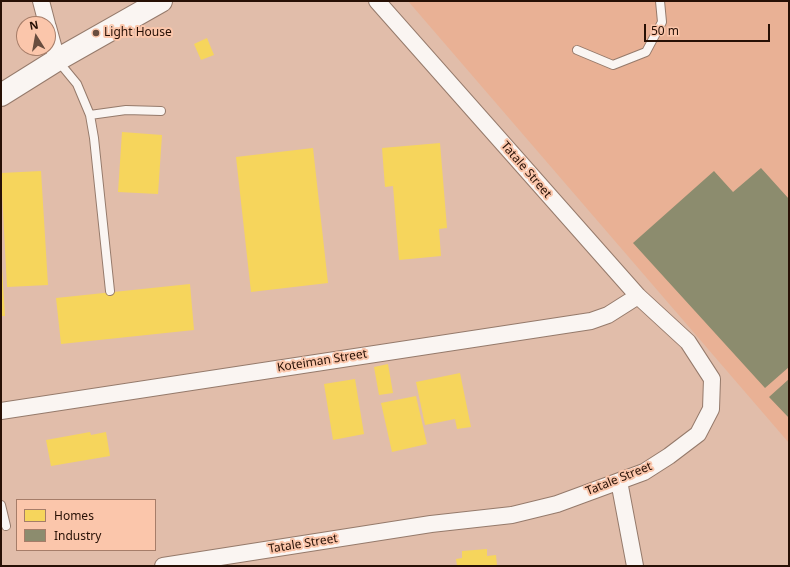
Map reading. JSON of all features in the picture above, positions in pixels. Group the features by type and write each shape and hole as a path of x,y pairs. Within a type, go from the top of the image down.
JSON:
{"street":[{"path":"41,1 45,16"},
{"path":"1,95 57,60 161,1"},
{"name":"Tatale Street","path":"163,566 431,524 512,515 556,504 644,472 669,456 698,434 712,409 712,379 688,342 638,296 377,1"},
{"path":"56,56 57,60"},
{"name":"Koteiman Street","path":"1,410 591,321 608,315 638,296"},
{"path":"619,481 635,566"}],"lane":[{"path":"577,50 613,65 646,52 662,22 660,1"},
{"path":"57,60 77,84 90,115 94,138 110,291"},
{"path":"90,115 126,110 161,111"},
{"path":"1,505 6,526"}],"shaded area":[{"path":"408,1 789,1 789,443"}],"building: Homes":[{"path":"207,38 214,55 201,60 194,44"},
{"path":"122,132 162,135 158,194 118,192"},
{"path":"440,143 447,228 439,229 441,256 399,260 393,186 385,187 382,148"},
{"path":"313,148 328,283 251,292 236,157"},
{"path":"41,171 48,285 7,287 1,173"},
{"path":"2,267 5,316 1,316"},
{"path":"190,284 194,330 61,344 56,298"},
{"path":"388,364 393,393 379,395 374,367"},
{"path":"460,373 471,427 457,429 455,419 425,425 416,382"},
{"path":"355,379 364,434 333,440 324,384"},
{"path":"416,396 427,444 392,452 381,403"},
{"path":"90,432 91,435 106,432 110,456 51,466 46,440"},
{"path":"487,549 487,556 496,555 497,566 457,566 456,559 462,558 462,551"}],"building: Industry":[{"path":"761,168 789,199 789,367 765,388 633,243 714,171 733,192"},
{"path":"789,379 789,418 769,397"}],"place":[{"name":"Light House","path":"96,33"}]}
